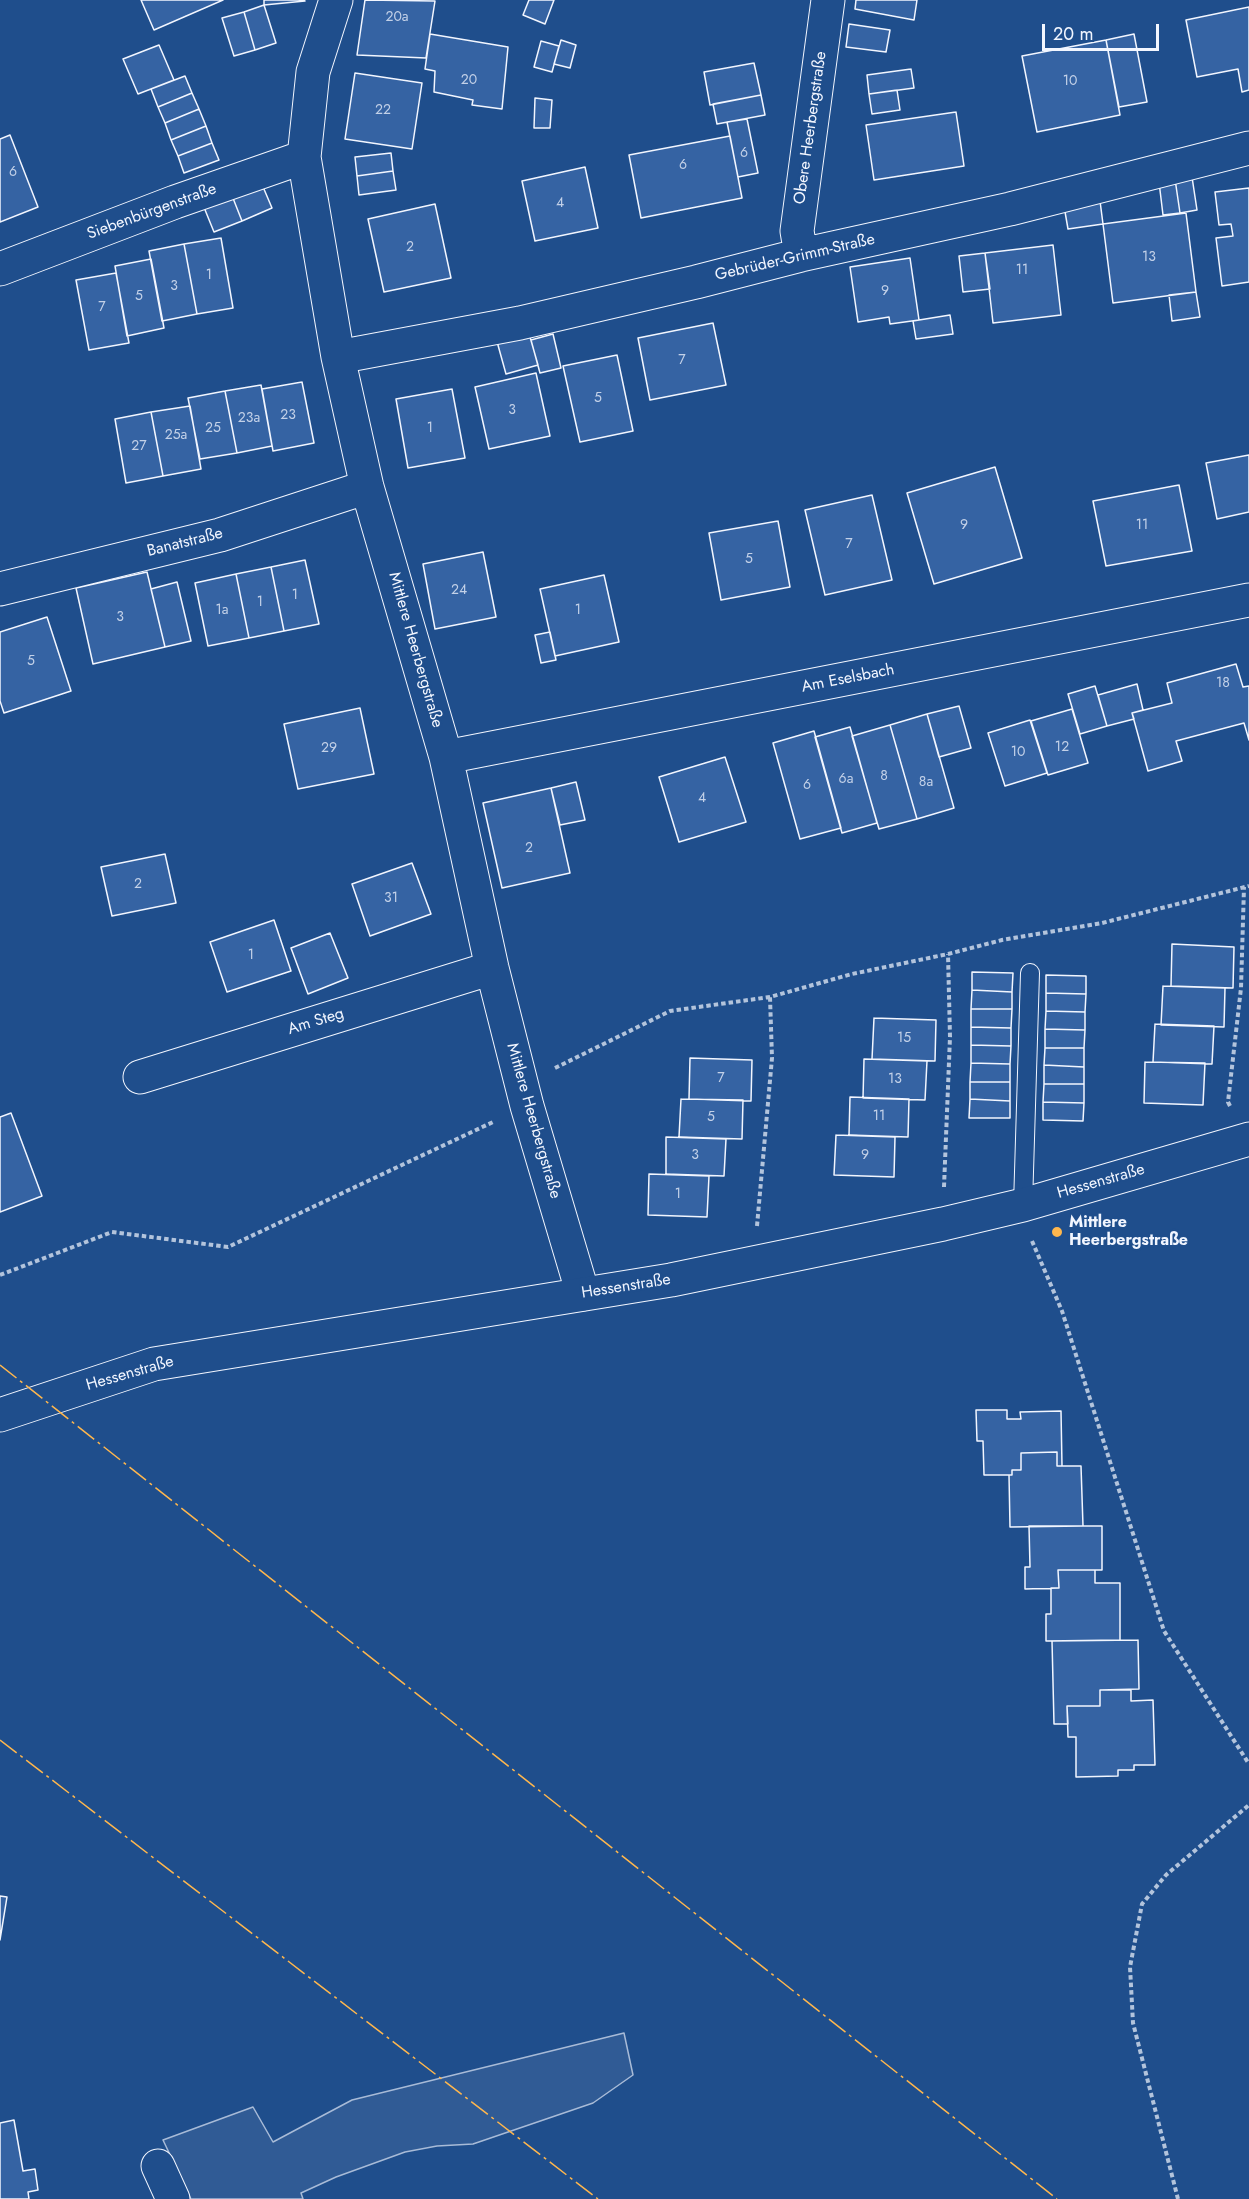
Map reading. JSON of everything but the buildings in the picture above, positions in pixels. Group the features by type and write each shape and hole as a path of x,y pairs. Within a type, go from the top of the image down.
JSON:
{"street":[{"name":"Mittlere Heerbergstraße","path":"336,0 313,72 304,157 338,357 367,487 446,758 492,968 527,1106 583,1294"},
{"name":"Obere Heerbergstraße","path":"801,255 797,231 828,0"},
{"name":"Gebrüder-Grimm-Straße","path":"338,357 531,320 801,255 1010,209 1249,148"},
{"name":"Siebenbürgenstraße","path":"0,269 175,202 304,157"},
{"name":"Banatstraße","path":"0,589 220,535 367,487"},
{"name":"Am Eselsbach","path":"446,758 1249,600"},
{"name":"Am Steg","path":"140,1077 492,968"},
{"name":"Hessenstraße","path":"0,1415 154,1364 671,1280 943,1224 1021,1206 1247,1139"},
{"path":"158,2166 173,2199"}],"lane":[{"path":"1021,1206 1030,973"}],"path":[{"path":"0,1275 112,1232 228,1247 527,1106 545,1073 587,1050 670,1011 770,997 852,974 1002,940 1102,923 1249,886"},
{"path":"1244,887 1241,988 1228,1102 1247,1139"},
{"path":"943,1224 950,1037 948,954"},
{"path":"754,1263 772,1058 770,997"},
{"path":"1021,1206 1062,1311 1164,1631 1249,1764"},
{"path":"1178,2199 1133,2024 1130,1967 1142,1904 1166,1875 1249,1805"}],"shaded area":[{"path":"624,2033 633,2075 593,2103 473,2144 437,2146 405,2152 336,2177 301,2193 303,2199 191,2199 163,2140 253,2107 273,2142 352,2100"}],"power":[{"path":"0,1365 1057,2199"},
{"path":"0,1740 598,2199"}],"place":[{"name":"Mittlere Heerbergstraße","path":"1057,1232"}]}
